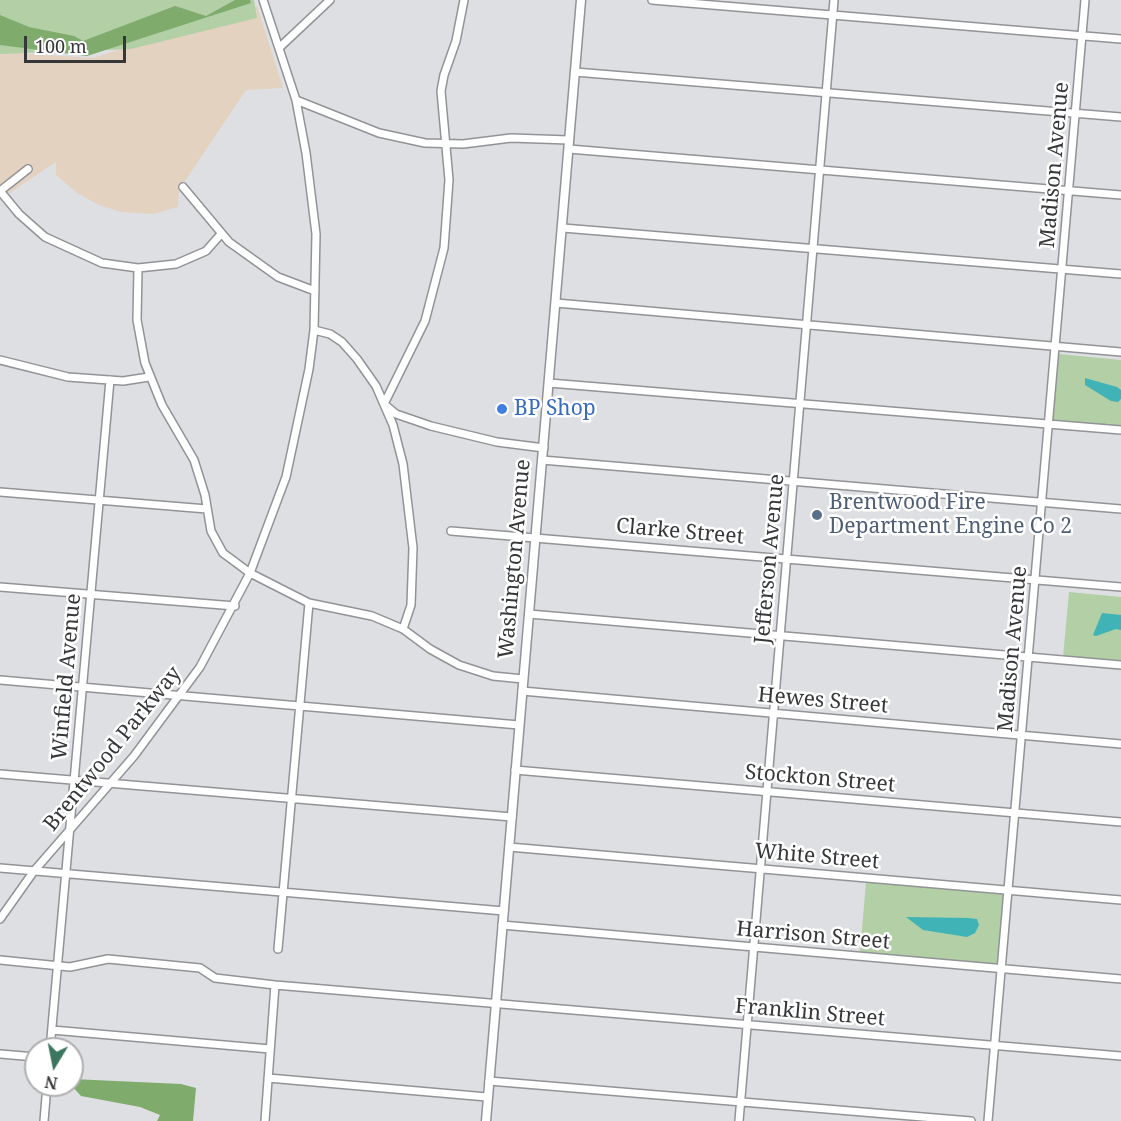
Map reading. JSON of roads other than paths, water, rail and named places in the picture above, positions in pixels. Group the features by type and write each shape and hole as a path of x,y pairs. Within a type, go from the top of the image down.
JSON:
{"street":[{"name":"Brentwood Parkway","path":"0,919 34,871 181,696 235,606 269,527 293,451 314,330 316,234 296,100 263,0"},
{"path":"280,47 330,0"},
{"path":"384,404 415,345 436,286 447,228 449,180 447,145 442,127 441,91 456,41 464,0"},
{"name":"Washington Avenue","path":"486,1121 582,0"},
{"path":"652,0 1121,39"},
{"name":"Jefferson Avenue","path":"739,1121 834,0"},
{"name":"Madison Avenue","path":"988,1121 1085,0"},
{"path":"575,72 1121,117"},
{"path":"296,100 379,133 447,145 511,138 820,170 1121,195"},
{"path":"28,169 0,191 19,214 45,237 77,254 102,263 155,268 192,260 206,251 221,234"},
{"path":"183,186 221,234 259,266 315,291"},
{"path":"562,228 1121,274"},
{"path":"138,268 137,320 149,377 194,460 211,531 223,553 250,573 309,603 372,616 403,629 430,649 459,665 493,676 523,680"},
{"path":"556,303 1121,352"},
{"path":"314,330 330,334 342,342 370,375 393,425 403,464 413,548 411,605 403,629"},
{"path":"0,360 52,374 110,380 149,377"},
{"name":"Winfield Avenue","path":"51,1037 64,873 75,780 110,380"},
{"path":"549,382 1121,430"},
{"path":"384,404 396,414 431,426 497,442 543,448"},
{"path":"542,460 1121,509"},
{"path":"0,492 207,510"},
{"name":"Clarke Street","path":"451,531 535,536 1121,587"},
{"path":"0,586 235,606"},
{"path":"278,949 309,603"},
{"path":"529,614 1121,665"},
{"path":"0,680 519,725"},
{"name":"Hewes Street","path":"522,691 1121,744"},
{"name":"Stockton Street","path":"515,770 1121,822"},
{"path":"0,774 512,817"},
{"name":"White Street","path":"509,847 1121,900"},
{"path":"0,868 504,911"},
{"name":"Harrison Street","path":"502,925 1121,979"},
{"name":"Franklin Street","path":"0,960 70,967 108,959 200,968 215,978 275,985 1121,1056"},
{"path":"265,1121 275,985"},
{"path":"52,1030 270,1049"},
{"path":"0,1054 24,1056"},
{"path":"268,1078 488,1097"},
{"path":"489,1081 971,1121"},
{"path":"44,1121 46,1097"}],"water":[{"path":"1085,378 1117,387 1121,390 1121,399 1118,402 1111,401 1085,385"},
{"path":"1102,613 1121,615 1121,630 1116,629 1093,635"},
{"path":"906,917 968,918 977,919 979,925 975,933 967,937 923,930"}],"place":[{"name":"BP Shop","path":"502,409"},
{"name":"Brentwood Fire Department Engine Co 2","path":"817,515"}]}
